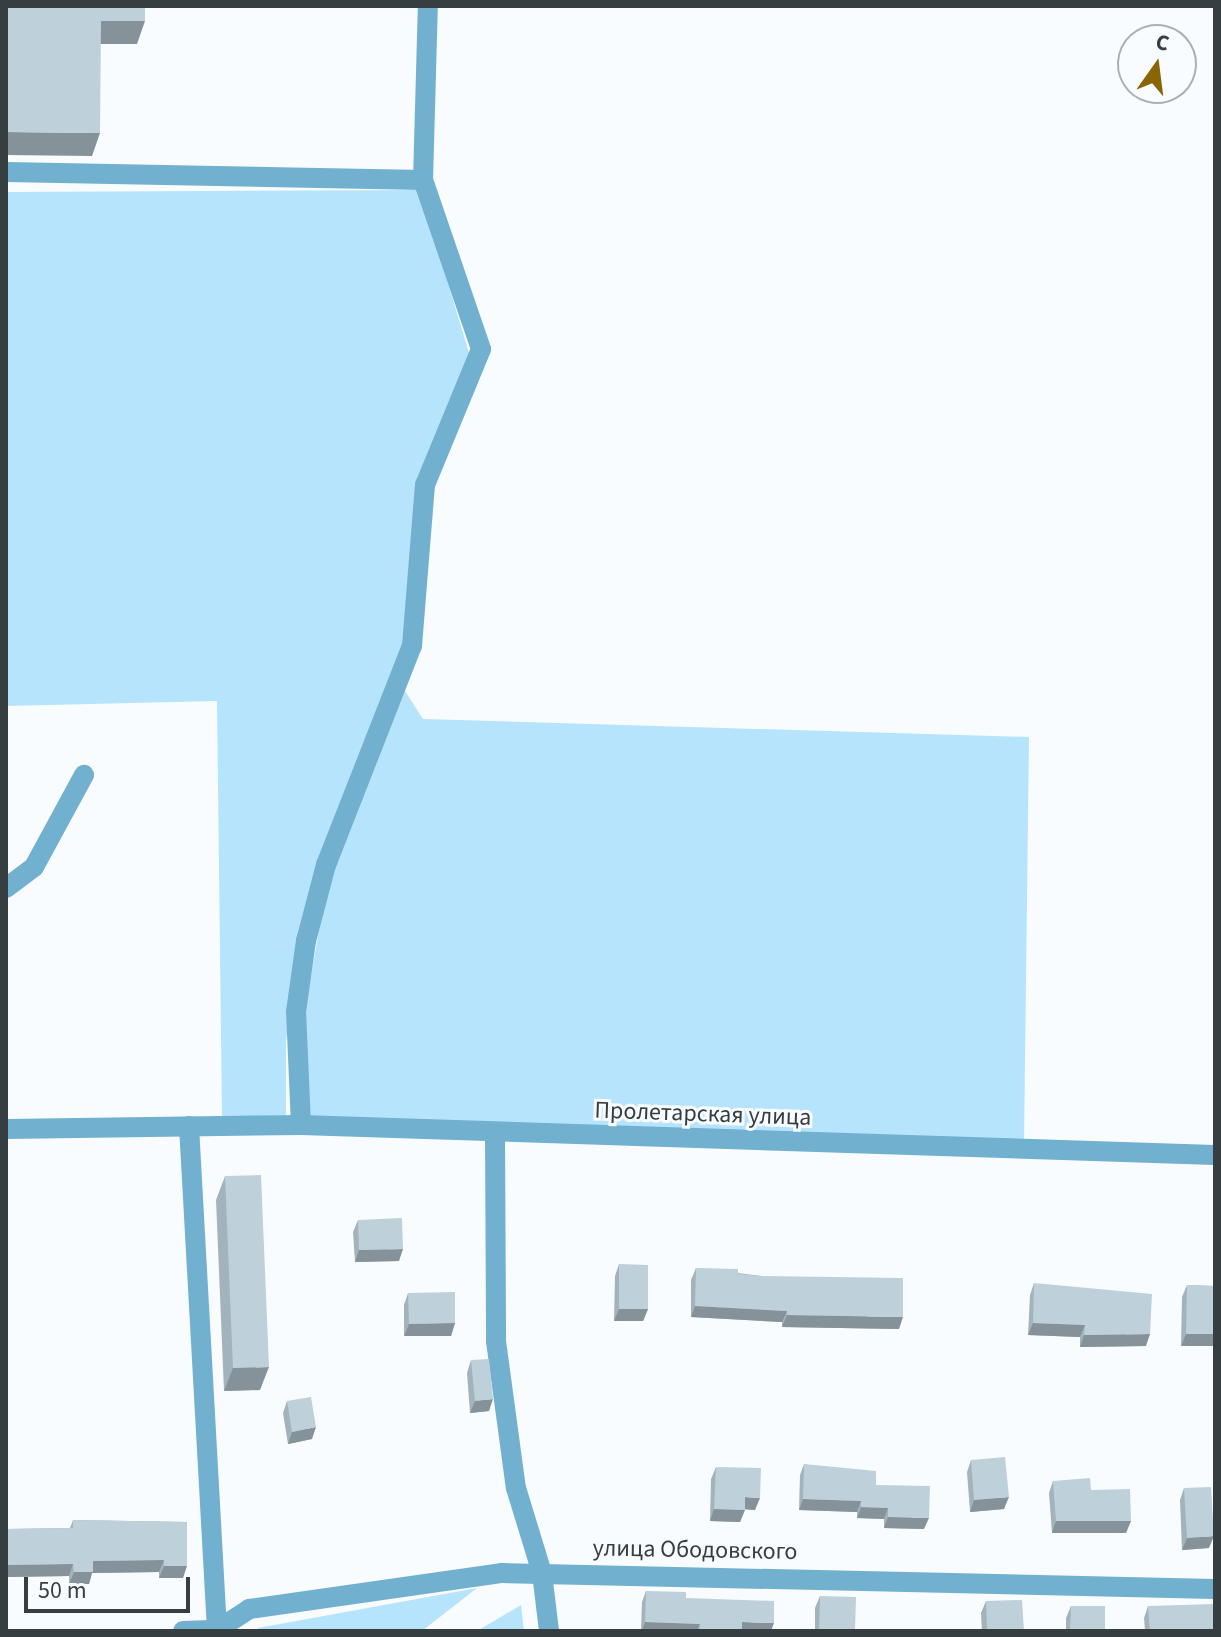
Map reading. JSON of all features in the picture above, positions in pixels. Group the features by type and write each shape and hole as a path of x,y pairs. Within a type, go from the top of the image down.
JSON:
{"street":[{"path":"301,1125 296,1012 306,941 326,865 412,646 425,485 481,349 423,180 428,6"},
{"path":"6,172 423,180"},
{"path":"6,888 34,867 84,775"},
{"name":"Пролетарская улица","path":"6,1129 301,1125 1215,1155"},
{"path":"183,1631 217,1630 189,1126"},
{"path":"495,1133 496,1341 516,1488 542,1573 549,1631"},
{"name":"улица Ободовского","path":"217,1630 249,1609 502,1573 1215,1589"},
{"path":"249,1609 249,1631"}],"shaded area":[{"path":"420,190 469,353 416,497 405,641 296,958 286,1042 286,1115 222,1117 217,701 6,706 6,192"},
{"path":"403,688 423,719 1029,737 1024,1143 310,1116 305,1010 329,873"},
{"path":"477,1588 422,1631 258,1631 258,1628"},
{"path":"521,1605 524,1631 477,1631"}],"building":[{"path":"6,6 145,6 145,21 101,21 100,133 6,132"},
{"path":"261,1175 269,1367 233,1368 225,1176"},
{"path":"402,1218 403,1249 359,1250 358,1220"},
{"path":"619,1264 648,1265 648,1309 619,1309"},
{"path":"696,1268 738,1269 738,1274 762,1276 903,1278 903,1317 787,1315 787,1311 695,1306"},
{"path":"1034,1283 1152,1294 1150,1334 1084,1335 1085,1325 1033,1323"},
{"path":"1187,1285 1215,1286 1215,1334 1186,1334"},
{"path":"455,1292 455,1323 409,1324 408,1293"},
{"path":"489,1359 493,1399 475,1401 471,1360"},
{"path":"311,1397 316,1427 292,1432 287,1401"},
{"path":"1005,1457 1009,1497 974,1500 971,1460"},
{"path":"804,1464 876,1471 876,1485 930,1486 929,1518 888,1517 888,1508 861,1507 861,1501 803,1499"},
{"path":"716,1467 761,1468 760,1498 745,1497 745,1510 714,1509"},
{"path":"1090,1478 1091,1490 1130,1489 1131,1521 1056,1521 1053,1481"},
{"path":"1211,1487 1214,1536 1187,1538 1184,1488"},
{"path":"73,1520 187,1522 187,1566 164,1566 164,1560 93,1561 93,1572 74,1572 73,1564 6,1565 6,1529 73,1528"},
{"path":"646,1591 686,1592 686,1598 774,1601 774,1623 742,1622 742,1631 699,1631 700,1624 645,1622"},
{"path":"820,1596 856,1597 855,1631 819,1631"},
{"path":"1022,1600 1024,1631 978,1631 987,1630 986,1601"},
{"path":"1215,1604 1215,1631 1150,1631 1148,1606"},
{"path":"1071,1606 1105,1606 1105,1631 1070,1631"}]}
